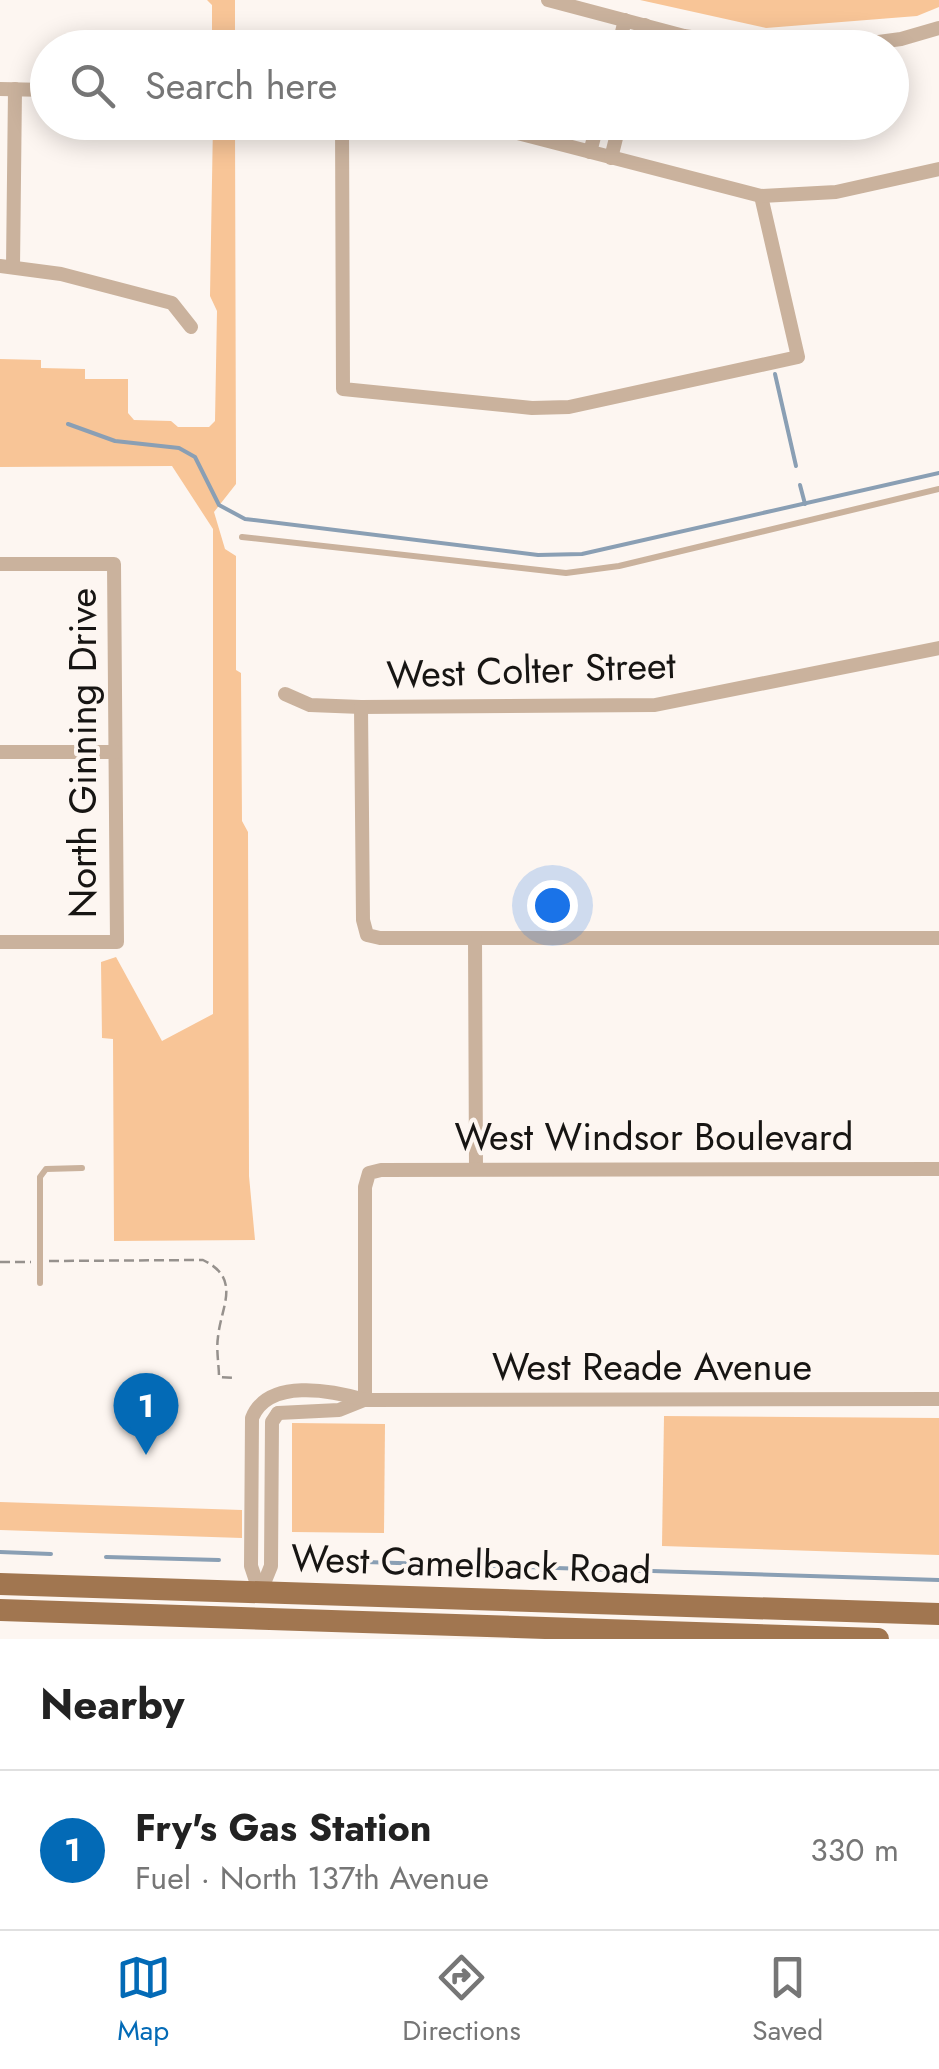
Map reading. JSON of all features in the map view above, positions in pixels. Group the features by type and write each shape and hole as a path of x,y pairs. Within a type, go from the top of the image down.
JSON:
{"main road":[{"name":"West Camelback Road","path":"0,1584 939,1614"},
{"path":"260,1593 260,1618"},
{"path":"0,1597 9,1597 32,1611"},
{"name":"West Camelback Road","path":"0,1610 878,1639"}],"street":[{"path":"548,0 663,30"},
{"path":"622,30 625,20"},
{"path":"645,30 646,25"},
{"path":"909,36 939,28"},
{"path":"8,89 6,267 110,285 172,303 190,326"},
{"path":"342,140 343,389 532,408 569,407 798,357 762,196"},
{"path":"544,140 762,196 836,192 939,169"},
{"path":"590,152 593,140"},
{"path":"611,158 616,140"},
{"name":"North Ginning Drive","path":"0,564 114,564 117,942 0,942"},
{"name":"West Colter Street","path":"285,694 310,706 655,705 939,648"},
{"path":"360,707 363,920 367,936 939,938"},
{"path":"0,752 116,752"},
{"path":"475,938 476,1169"},
{"name":"West Windsor Boulevard","path":"365,1400 365,1186 369,1173 476,1169 939,1169"},
{"path":"323,1392 324,1410"},
{"name":"West Reade Avenue","path":"267,1396 339,1392 365,1400 939,1399"},
{"path":"267,1396 278,1412 272,1422 271,1566 260,1593 251,1566 252,1418 256,1406 267,1396"},
{"name":"West Reade Avenue","path":"278,1412 339,1410 365,1400"}],"lane":[{"path":"242,537 566,573 619,566 939,489"},
{"path":"40,1283 40,1178 46,1169 82,1168"}],"path":[{"path":"0,1262 203,1260 216,1266 226,1284 218,1335 220,1378 234,1378"}],"shaded area":[{"path":"207,0 235,0 235,30 212,30 212,5"},
{"path":"640,0 939,0 939,7 917,16 766,28"},
{"path":"213,140 235,140 236,484 214,512 225,549 236,556 242,821 248,832 249,1176 255,1240 114,1241 113,1039 102,1038 101,962 116,957 162,1041 213,1014 213,529 172,466 0,467 0,359 41,360 41,368 85,369 85,379 128,379 128,413 134,420 209,427 215,421 217,311 210,296"},
{"path":"664,1416 939,1418 939,1555 662,1546"},
{"path":"292,1423 385,1424 384,1533 292,1532"},
{"path":"0,1502 242,1510 242,1538 0,1530"}],"waterway":[{"path":"775,374 796,466"},
{"path":"68,424 115,441 179,448 195,457 219,505 245,519 538,555 582,554 939,473"},
{"path":"800,485 805,504"},
{"path":"0,1552 51,1554"},
{"path":"106,1557 219,1560"},
{"path":"301,1560 939,1580"}],"place":[{"name":"Fry's Gas Station","path":"146,1455"}]}
